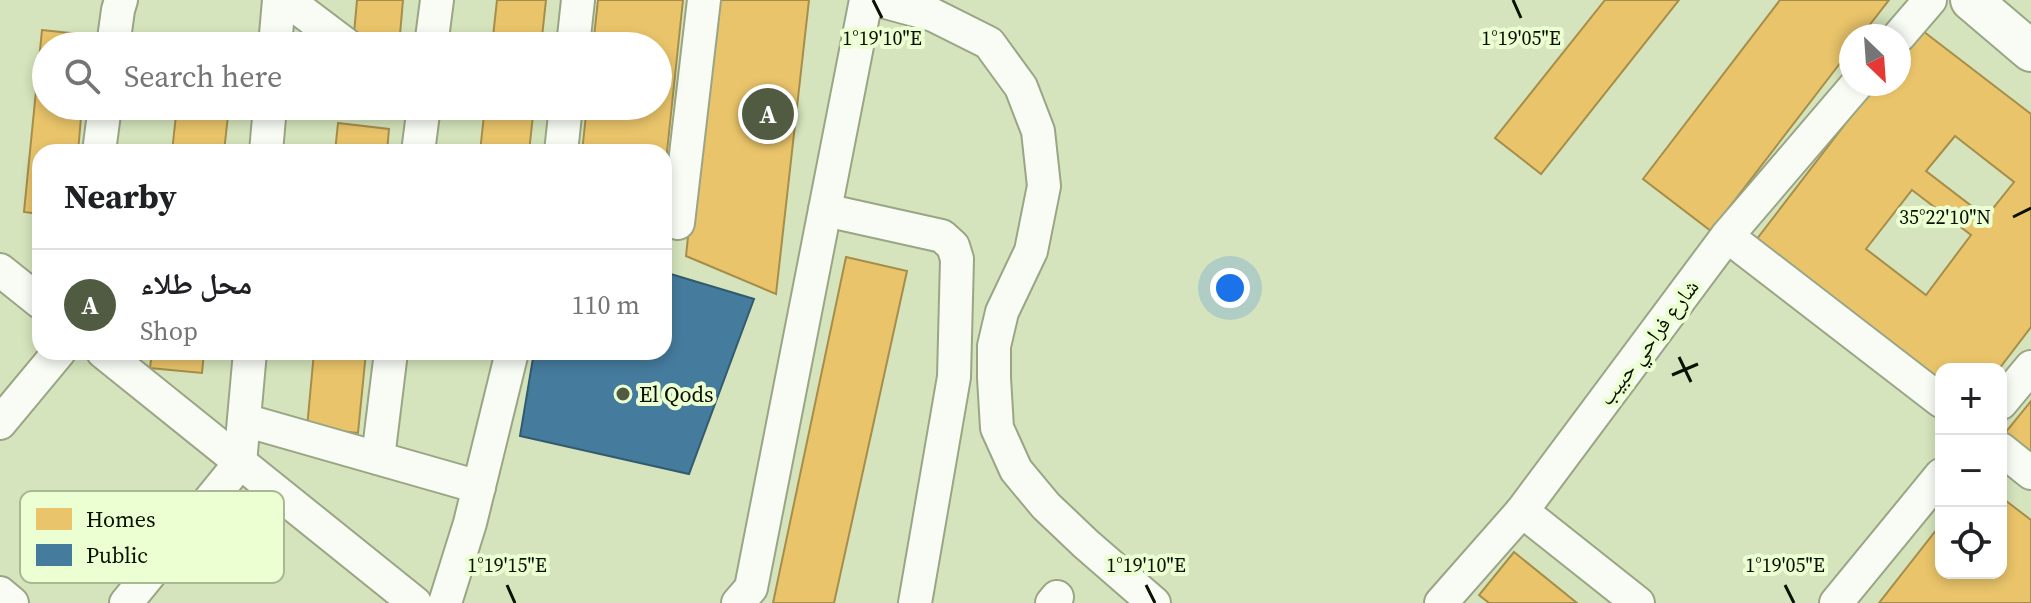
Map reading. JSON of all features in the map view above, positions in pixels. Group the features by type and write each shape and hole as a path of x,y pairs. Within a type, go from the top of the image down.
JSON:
{"street":[{"path":"115,32 121,0"},
{"path":"276,32 279,0"},
{"path":"287,0 329,32"},
{"path":"433,32 437,0"},
{"path":"575,32 578,0"},
{"path":"678,223 704,0"},
{"path":"738,603 751,588 866,0"},
{"path":"878,0 933,15 989,43 1021,87 1038,131 1044,186 1031,251 1002,312 994,346 997,428 1016,470 1046,506 1154,603"},
{"path":"1909,24 1930,0"},
{"path":"1971,0 2031,51"},
{"name":"شارع فراحي حبيب","path":"1441,603 1522,511 1727,236 1847,96"},
{"path":"100,144 103,120"},
{"path":"267,144 269,120"},
{"path":"419,144 422,120"},
{"path":"562,144 564,120"},
{"path":"825,210 942,236 953,246 957,259 954,377 915,603"},
{"path":"1727,236 1935,396"},
{"path":"0,270 32,296"},
{"path":"0,423 52,360"},
{"path":"113,360 275,491"},
{"path":"217,491 240,463 249,360"},
{"path":"378,458 390,360"},
{"path":"445,603 470,523 510,360"},
{"path":"2007,396 2031,367"},
{"path":"244,420 479,487"},
{"path":"2007,454 2031,473"},
{"path":"1836,603 1935,482"},
{"path":"284,498 415,603"},
{"path":"1522,511 1638,603"},
{"path":"126,603 142,583"},
{"path":"0,593 12,603"}],"building: Homes":[{"path":"357,0 403,0 400,32 354,32"},
{"path":"497,0 546,0 543,32 494,32"},
{"path":"598,0 683,0 672,104 672,32 595,32"},
{"path":"713,0 809,0 776,294 686,256"},
{"path":"1605,0 1679,0 1541,174 1495,138"},
{"path":"1780,0 1889,0 1870,24 1839,24 1839,65 1711,231 1643,179"},
{"path":"1919,28 2031,114 2031,327 2004,363 1935,363 1935,383 1753,244 1867,96 1911,96 1911,38","holes":["1955,136 2014,182 1986,217 1926,171","1912,190 1971,235 1926,295 1866,249"]},
{"path":"33,120 81,120 79,144 32,144 32,213 24,212"},
{"path":"175,120 227,120 225,144 173,144"},
{"path":"483,120 532,120 530,144 481,144"},
{"path":"585,120 670,120 668,144 583,144"},
{"path":"338,123 389,129 388,144 336,144"},
{"path":"846,257 907,271 834,603 773,603"},
{"path":"151,360 203,360 202,373 150,368"},
{"path":"313,360 365,360 358,433 307,428"},
{"path":"2031,401 2031,464 2007,443 2007,431"},
{"path":"2007,502 2031,520 2031,603 1879,603 1935,532 1935,579 2007,579"},
{"path":"1514,552 1577,603 1489,603 1479,595"}],"building: Public":[{"name":"El Qods","path":"672,274 754,299 689,474 520,436 533,360 672,360"}],"place":[{"name":"محل طلاء","path":"768,114"},
{"name":"El Qods","path":"623,394"}]}
